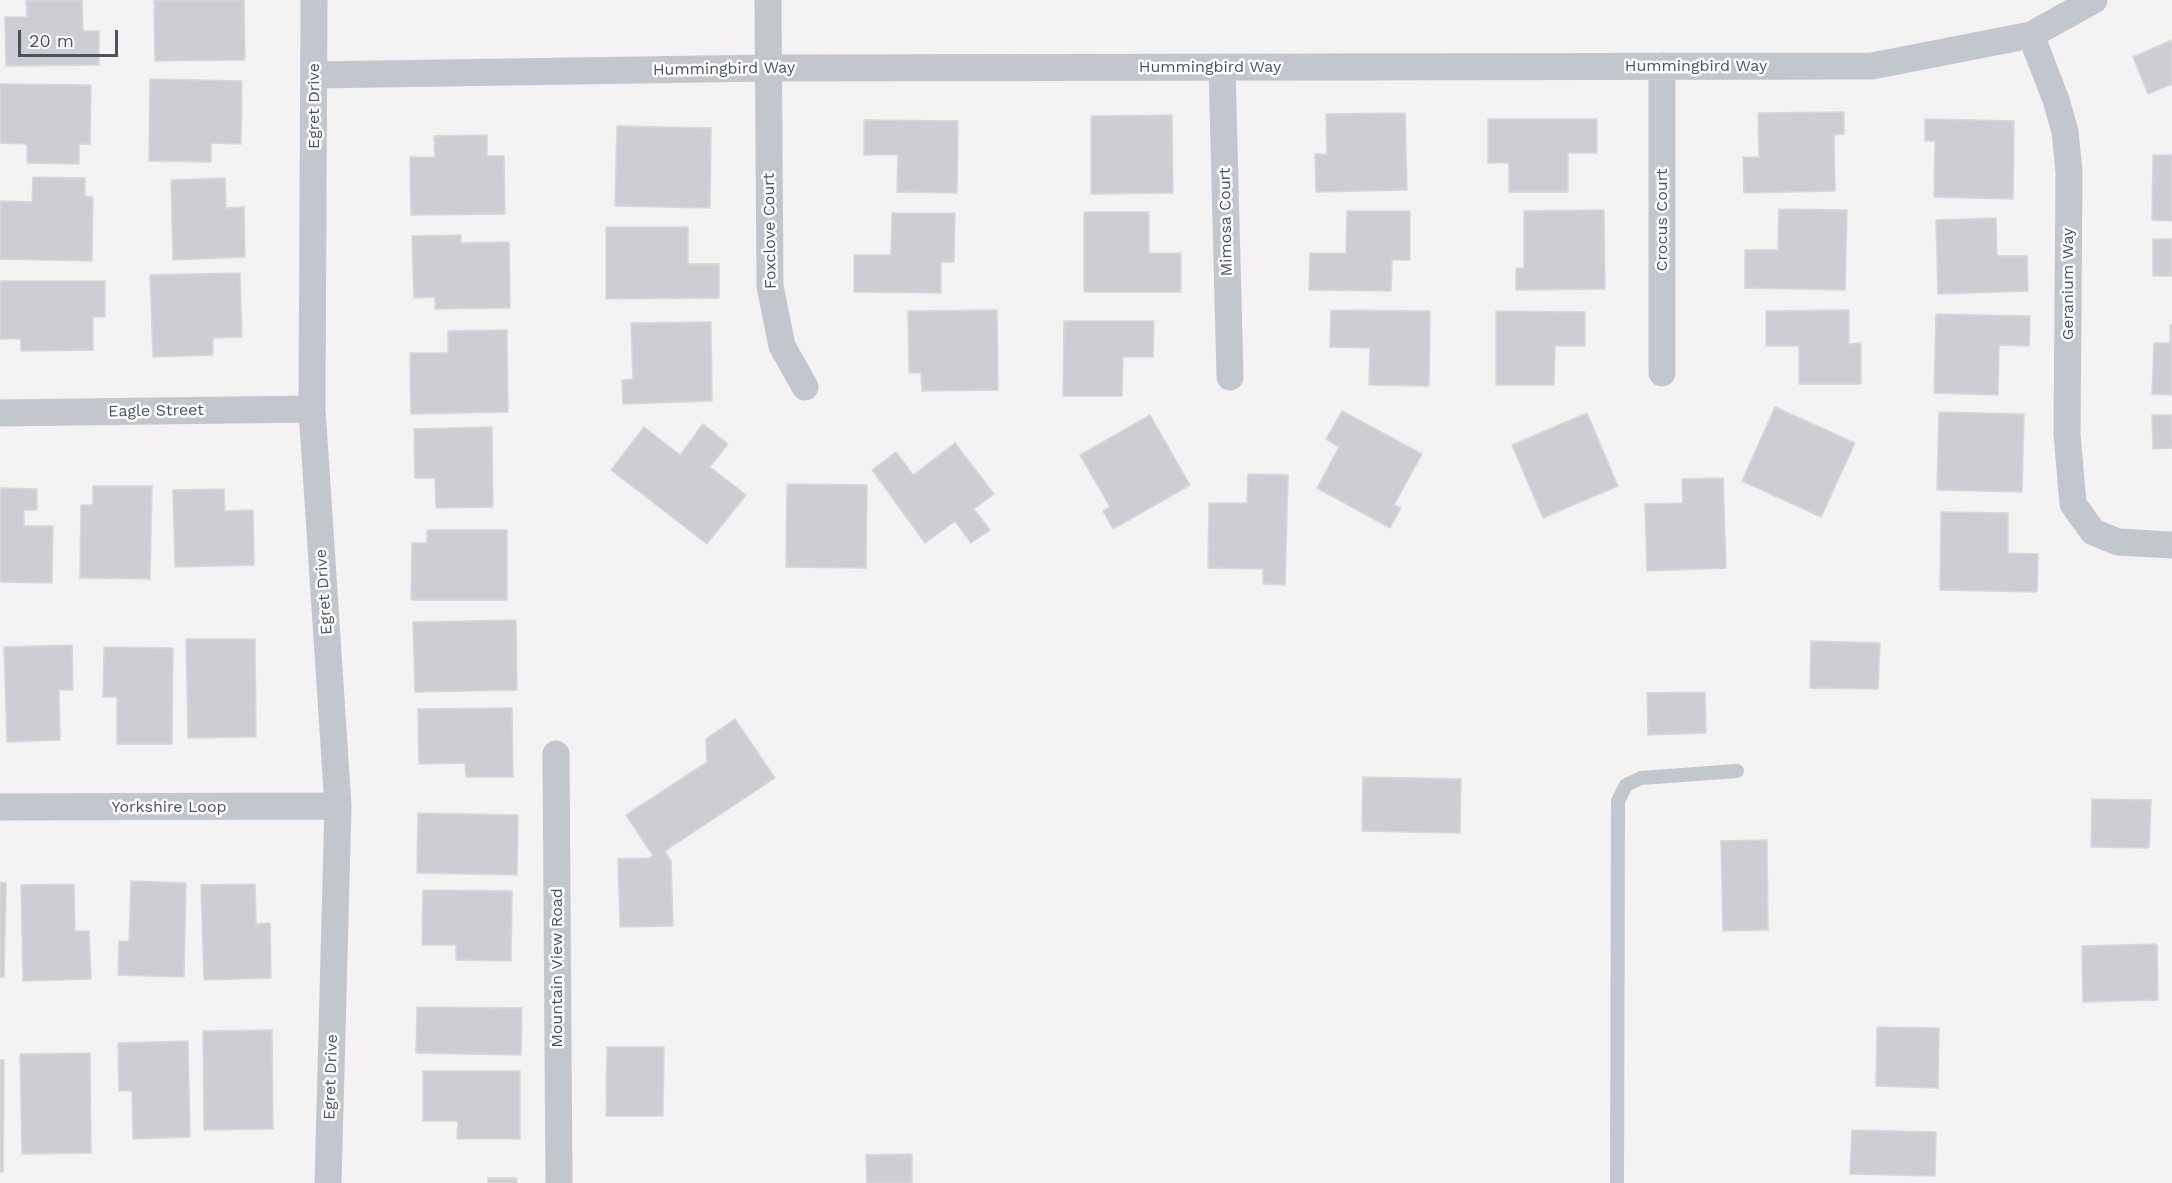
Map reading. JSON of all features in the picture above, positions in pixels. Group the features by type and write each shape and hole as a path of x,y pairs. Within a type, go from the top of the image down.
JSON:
{"street":[{"name":"Egret Drive","path":"314,0 312,409 338,806 328,1183"},
{"name":"Foxclove Court","path":"768,0 770,286 782,346 805,387"},
{"name":"Hummingbird Way","path":"314,75 768,68 1872,66 2031,35 2094,0"},
{"name":"Geranium Way","path":"2031,35 2056,100 2065,131 2069,172 2067,434 2073,504 2093,532 2118,542 2172,545"},
{"name":"Crocus Court","path":"1662,66 1662,373"},
{"name":"Mimosa Court","path":"1222,67 1230,377"},
{"name":"Eagle Street","path":"0,413 312,409"},
{"name":"Mountain View Road","path":"556,754 559,1183"},
{"name":"Yorkshire Loop","path":"0,807 338,806"}],"lane":[{"path":"1617,1183 1618,801 1626,784 1641,778 1737,771"}],"building":[{"path":"26,0 82,0 83,31 99,31 99,65 6,66 5,17 27,17"},
{"path":"154,0 244,0 245,60 155,61"},
{"path":"2172,40 2172,84 2148,94 2133,57"},
{"path":"150,79 242,81 241,144 211,143 211,162 149,161"},
{"path":"0,84 91,85 90,144 79,144 79,164 27,163 27,144 0,143"},
{"path":"1844,112 1844,134 1834,135 1835,191 1744,193 1743,157 1759,157 1758,113"},
{"path":"1405,113 1407,190 1316,192 1315,154 1327,154 1326,114"},
{"path":"1172,115 1173,193 1091,194 1091,116"},
{"path":"1488,119 1597,119 1597,153 1568,153 1568,192 1509,192 1509,163 1488,163"},
{"path":"1925,119 2014,121 2013,199 1934,197 1935,141 1925,141"},
{"path":"864,120 958,121 957,193 897,192 898,155 864,155"},
{"path":"617,126 711,128 710,208 615,206"},
{"path":"487,135 487,156 504,156 505,214 411,215 410,157 435,157 434,136"},
{"path":"2153,155 2172,155 2172,221 2152,220"},
{"path":"33,177 85,178 85,196 93,197 92,261 0,259 0,201 32,202"},
{"path":"225,178 226,208 244,207 245,257 173,260 171,180"},
{"path":"1779,209 1847,210 1845,290 1745,288 1745,250 1778,250"},
{"path":"1604,210 1605,289 1516,290 1516,268 1524,268 1524,211"},
{"path":"1347,211 1410,211 1410,260 1392,260 1391,291 1309,290 1310,253 1346,253"},
{"path":"1084,212 1149,212 1149,253 1181,253 1181,292 1084,292"},
{"path":"892,213 955,213 954,262 941,262 941,293 854,292 854,255 891,255"},
{"path":"1996,218 1997,256 2027,256 2028,291 1938,294 1936,220"},
{"path":"606,227 688,227 688,264 719,264 719,298 606,299"},
{"path":"461,235 461,243 509,242 510,308 435,309 435,297 414,298 412,236"},
{"path":"2153,239 2172,239 2172,276 2153,276"},
{"path":"240,273 242,337 213,338 213,355 153,357 150,275"},
{"path":"0,281 105,281 105,317 93,317 93,350 21,351 21,339 0,339"},
{"path":"997,310 998,390 922,391 921,373 909,373 908,311"},
{"path":"1331,310 1430,311 1429,386 1369,385 1370,348 1330,347"},
{"path":"1849,310 1849,344 1861,343 1861,384 1799,384 1799,346 1766,346 1766,311"},
{"path":"1496,311 1585,312 1585,346 1555,346 1554,385 1496,385"},
{"path":"1936,314 2030,316 2029,346 1999,345 1998,395 1934,393"},
{"path":"1064,321 1154,321 1153,357 1123,357 1122,396 1063,396"},
{"path":"711,322 712,401 623,404 622,380 633,379 631,323"},
{"path":"2170,325 2172,325 2172,395 2152,394 2154,343 2170,343"},
{"path":"507,330 508,412 411,414 410,353 448,353 448,331"},
{"path":"1775,407 1855,443 1821,517 1742,481"},
{"path":"1342,411 1422,454 1394,505 1401,508 1390,528 1317,488 1339,447 1326,439"},
{"path":"1939,412 2024,414 2022,492 1937,490"},
{"path":"1587,413 1618,486 1543,518 1512,445"},
{"path":"1150,415 1190,485 1113,529 1103,511 1110,507 1080,455"},
{"path":"2152,415 2172,415 2172,448 2153,449"},
{"path":"703,424 728,444 710,467 746,495 707,544 611,470 644,427 680,455"},
{"path":"492,427 493,507 436,508 435,478 415,478 414,429"},
{"path":"955,443 994,494 974,509 990,530 971,543 955,521 925,543 872,470 896,452 913,475"},
{"path":"1248,474 1288,475 1285,585 1263,584 1263,569 1208,568 1209,503 1247,503"},
{"path":"1723,478 1726,568 1647,571 1645,504 1683,503 1682,479"},
{"path":"787,484 867,485 866,568 786,567"},
{"path":"93,486 152,486 150,579 80,578 81,505 93,505"},
{"path":"0,488 37,489 37,510 24,510 24,526 53,526 52,583 0,582"},
{"path":"224,489 225,511 253,510 254,565 175,567 173,490"},
{"path":"1941,512 2008,513 2008,553 2038,554 2037,592 1940,590"},
{"path":"427,530 507,530 507,600 411,600 412,543 427,543"},
{"path":"516,620 517,690 415,692 413,622"},
{"path":"186,639 255,639 256,737 188,738"},
{"path":"1811,641 1880,643 1878,689 1810,688"},
{"path":"72,645 73,690 59,690 60,740 7,742 4,647"},
{"path":"104,647 173,648 172,744 117,744 117,697 103,697"},
{"path":"1705,692 1706,733 1648,735 1647,693"},
{"path":"512,708 513,777 466,777 465,763 419,764 418,709"},
{"path":"735,719 775,778 665,851 671,861 673,926 620,927 618,859 653,856 626,815 707,762 706,739"},
{"path":"1363,777 1461,779 1460,833 1362,831"},
{"path":"2092,799 2151,800 2149,848 2091,847"},
{"path":"418,813 518,815 517,875 417,873"},
{"path":"1767,840 1768,930 1723,931 1721,841"},
{"path":"131,881 186,883 184,977 118,975 119,941 129,941"},
{"path":"0,882 6,883 4,977 0,977"},
{"path":"74,884 75,931 89,931 91,979 23,981 21,885"},
{"path":"255,884 256,924 270,923 271,978 204,980 201,885"},
{"path":"423,890 512,891 511,961 456,960 456,945 422,945"},
{"path":"2157,944 2158,1000 2083,1002 2082,946"},
{"path":"417,1007 522,1008 521,1055 416,1053"},
{"path":"1877,1027 1939,1028 1938,1088 1876,1086"},
{"path":"272,1030 273,1129 204,1130 203,1031"},
{"path":"188,1041 190,1137 133,1139 132,1091 119,1091 118,1043"},
{"path":"607,1047 664,1047 663,1116 606,1116"},
{"path":"90,1053 91,1153 22,1154 20,1054"},
{"path":"0,1060 4,1060 3,1172 0,1172"},
{"path":"423,1071 520,1071 520,1139 457,1139 458,1121 423,1121"},
{"path":"1852,1130 1936,1132 1935,1176 1850,1174"},
{"path":"912,1154 912,1183 867,1183 866,1155"},
{"path":"488,1178 517,1178 517,1183 488,1183"}]}
